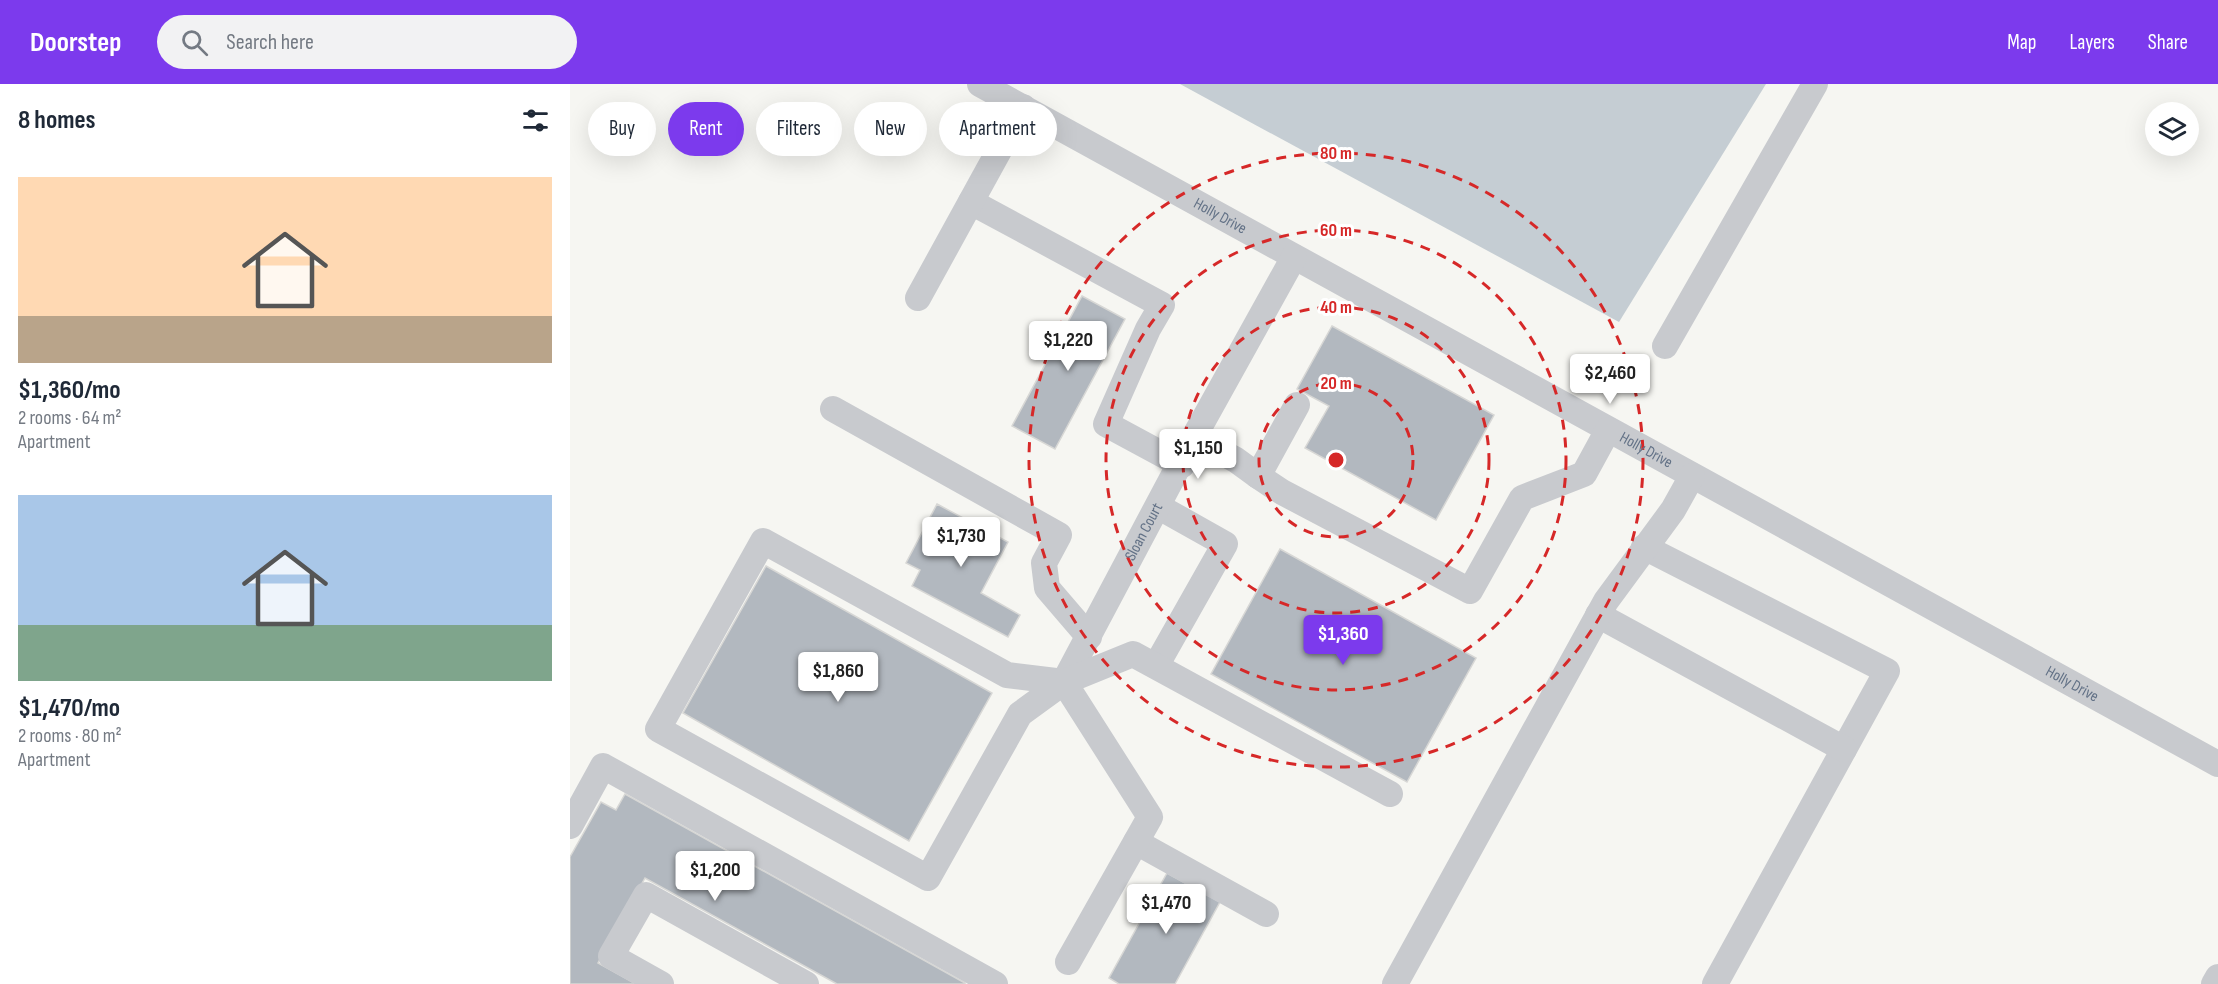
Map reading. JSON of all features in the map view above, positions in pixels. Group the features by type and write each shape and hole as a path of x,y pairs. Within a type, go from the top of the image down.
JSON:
{"street":[{"name":"Holly Drive","path":"981,84 1014,102"},
{"path":"1665,346 1815,84"},
{"name":"Holly Drive","path":"1057,126 2218,764"},
{"path":"918,298 996,156"},
{"path":"971,202 1162,305 1148,329 1106,424 1182,465"},
{"name":"Sloan Court","path":"1064,682 1182,465 1194,437 1294,257"},
{"path":"1258,476 1297,405"},
{"path":"833,409 1059,535 1044,563 1047,588 1089,637"},
{"path":"1194,437 1236,460 1282,492 1470,591 1522,498 1584,474 1608,429"},
{"path":"1395,984 1598,615 1644,547 1673,510 1692,476"},
{"path":"1156,666 1224,544 1159,507"},
{"path":"1064,682 1007,675 763,541 658,729 928,878 1020,714 1064,682 1133,654 1390,794"},
{"path":"1644,547 1887,671 1715,984"},
{"path":"1598,615 1844,749"},
{"path":"1064,682 1150,817 1068,962"},
{"path":"570,826 603,766 995,984"},
{"path":"1136,842 1266,914"},
{"path":"661,984 611,957 646,895 806,984"},
{"path":"2214,984 2218,977"}],"shaded area":[{"path":"1180,84 1766,84 1619,322"}],"building":[{"path":"1082,296 1125,319 1055,449 1012,426"},
{"path":"1332,326 1494,415 1436,520 1305,448 1329,406 1297,389"},
{"path":"937,504 1008,542 981,593 1020,615 1008,637 912,586 920,570 906,563"},
{"path":"1280,549 1476,658 1407,782 1211,674"},
{"path":"766,566 992,693 909,841 683,713"},
{"path":"625,794 965,984 837,984 645,878 598,963 636,984 570,984 570,857 601,802 616,810"},
{"path":"1167,873 1220,902 1175,984 1119,984 1109,978"}]}
